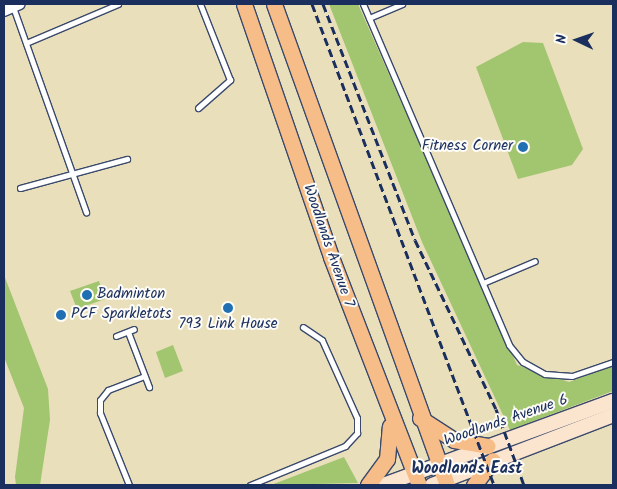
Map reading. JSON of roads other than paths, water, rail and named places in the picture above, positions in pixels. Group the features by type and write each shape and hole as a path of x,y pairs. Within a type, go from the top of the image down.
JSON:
{"main road":[{"name":"Woodlands Avenue 7","path":"244,4 389,415 417,479"},
{"name":"Woodlands Avenue 7","path":"274,4 330,151 420,418 438,462 441,483"},
{"path":"368,485 386,459 389,415"},
{"path":"420,418 454,440 486,446"},
{"path":"474,485 493,460"}],"street":[{"name":"Woodlands Avenue 6","path":"383,485 417,479 438,462 613,400"},
{"name":"Woodlands Avenue 6","path":"441,483 493,460 613,415"}],"lane":[{"path":"26,43 118,4"},
{"path":"198,108 230,80 200,4"},
{"path":"363,4 509,345 523,362 545,374 572,376 613,362"},
{"path":"369,18 402,4"},
{"path":"12,7 76,174 86,212"},
{"path":"20,188 127,159"},
{"path":"483,284 535,261"},
{"path":"250,485 345,446 357,433 356,418 322,340 303,327"},
{"path":"116,336 134,329"},
{"path":"128,332 148,387"},
{"path":"130,485 100,413 100,400 108,390 144,376"}],"railway":[{"path":"312,4 494,485"},
{"path":"323,4 415,240 496,409 524,485"}],"place":[{"name":"Fitness Corner","path":"523,147"},
{"name":"Badminton","path":"87,295"},
{"name":"793 Link House","path":"228,308"},
{"name":"PCF Sparkletots","path":"61,315"}],"district":[{"name":"Woodlands East","path":"467,469"}]}
